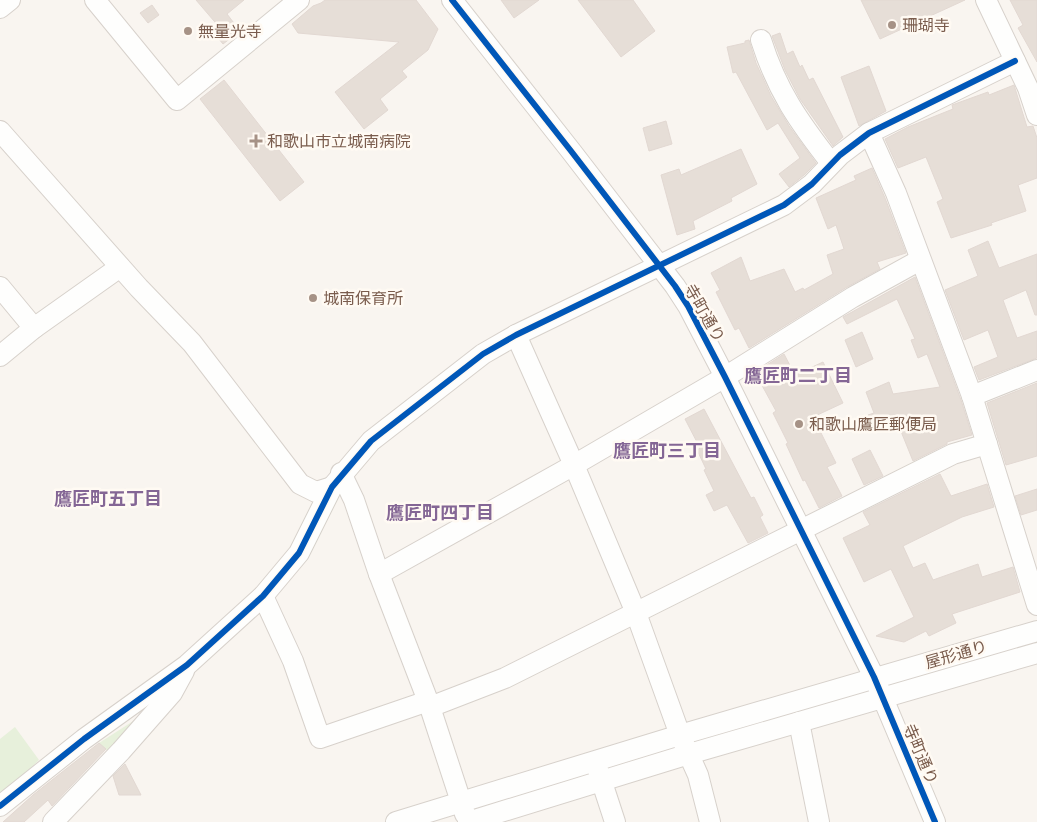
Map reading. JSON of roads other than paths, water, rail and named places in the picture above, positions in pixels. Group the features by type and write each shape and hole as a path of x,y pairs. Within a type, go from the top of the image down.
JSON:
{"street":[{"path":"0,8 10,0"},
{"path":"95,0 177,100 299,0"},
{"name":"寺町通り","path":"452,0 571,151 688,306 874,677 935,822"},
{"path":"986,0 1015,61 1033,85 1037,115"},
{"path":"761,40 769,67 784,96 799,121 831,164"},
{"path":"0,806 84,738 187,665 263,596 299,553 336,480 371,440 483,354 516,335 784,205 812,184 840,154 869,133 1015,61"},
{"path":"0,131 120,267 192,343 300,484 316,492 336,480"},
{"path":"869,133 896,193 972,396 1037,605"},
{"path":"379,574 574,465 725,377 853,297 920,260"},
{"path":"0,356 34,328 120,267"},
{"path":"0,287 34,328"},
{"path":"516,335 574,465 636,613 680,735 698,775 710,822"},
{"path":"972,396 1037,370"},
{"path":"263,596 293,662 320,738 505,678 953,454 987,444"},
{"path":"336,480 354,500 379,574 429,704 468,822"},
{"name":"屋形通り","path":"396,822 874,677 1037,631"},
{"name":"屋形通り","path":"468,822 503,817 602,780 1037,653"},
{"path":"53,822 121,751 172,693 187,665"},
{"path":"799,722 819,822"},
{"path":"595,761 615,822"},
{"path":"496,792 503,817"}],"place":[{"name":"珊瑚寺","path":"892,25"},
{"name":"無量光寺","path":"188,31"},
{"name":"和歌山市立城南病院","path":"256,141"},
{"name":"城南保育所","path":"313,298"},
{"name":"和歌山鷹匠郵便局","path":"799,424"}],"district":[{"name":"鷹匠町二丁目","path":"798,376"},
{"name":"鷹匠町三丁目","path":"667,451"},
{"name":"鷹匠町五丁目","path":"108,499"},
{"name":"鷹匠町四丁目","path":"440,513"}]}
